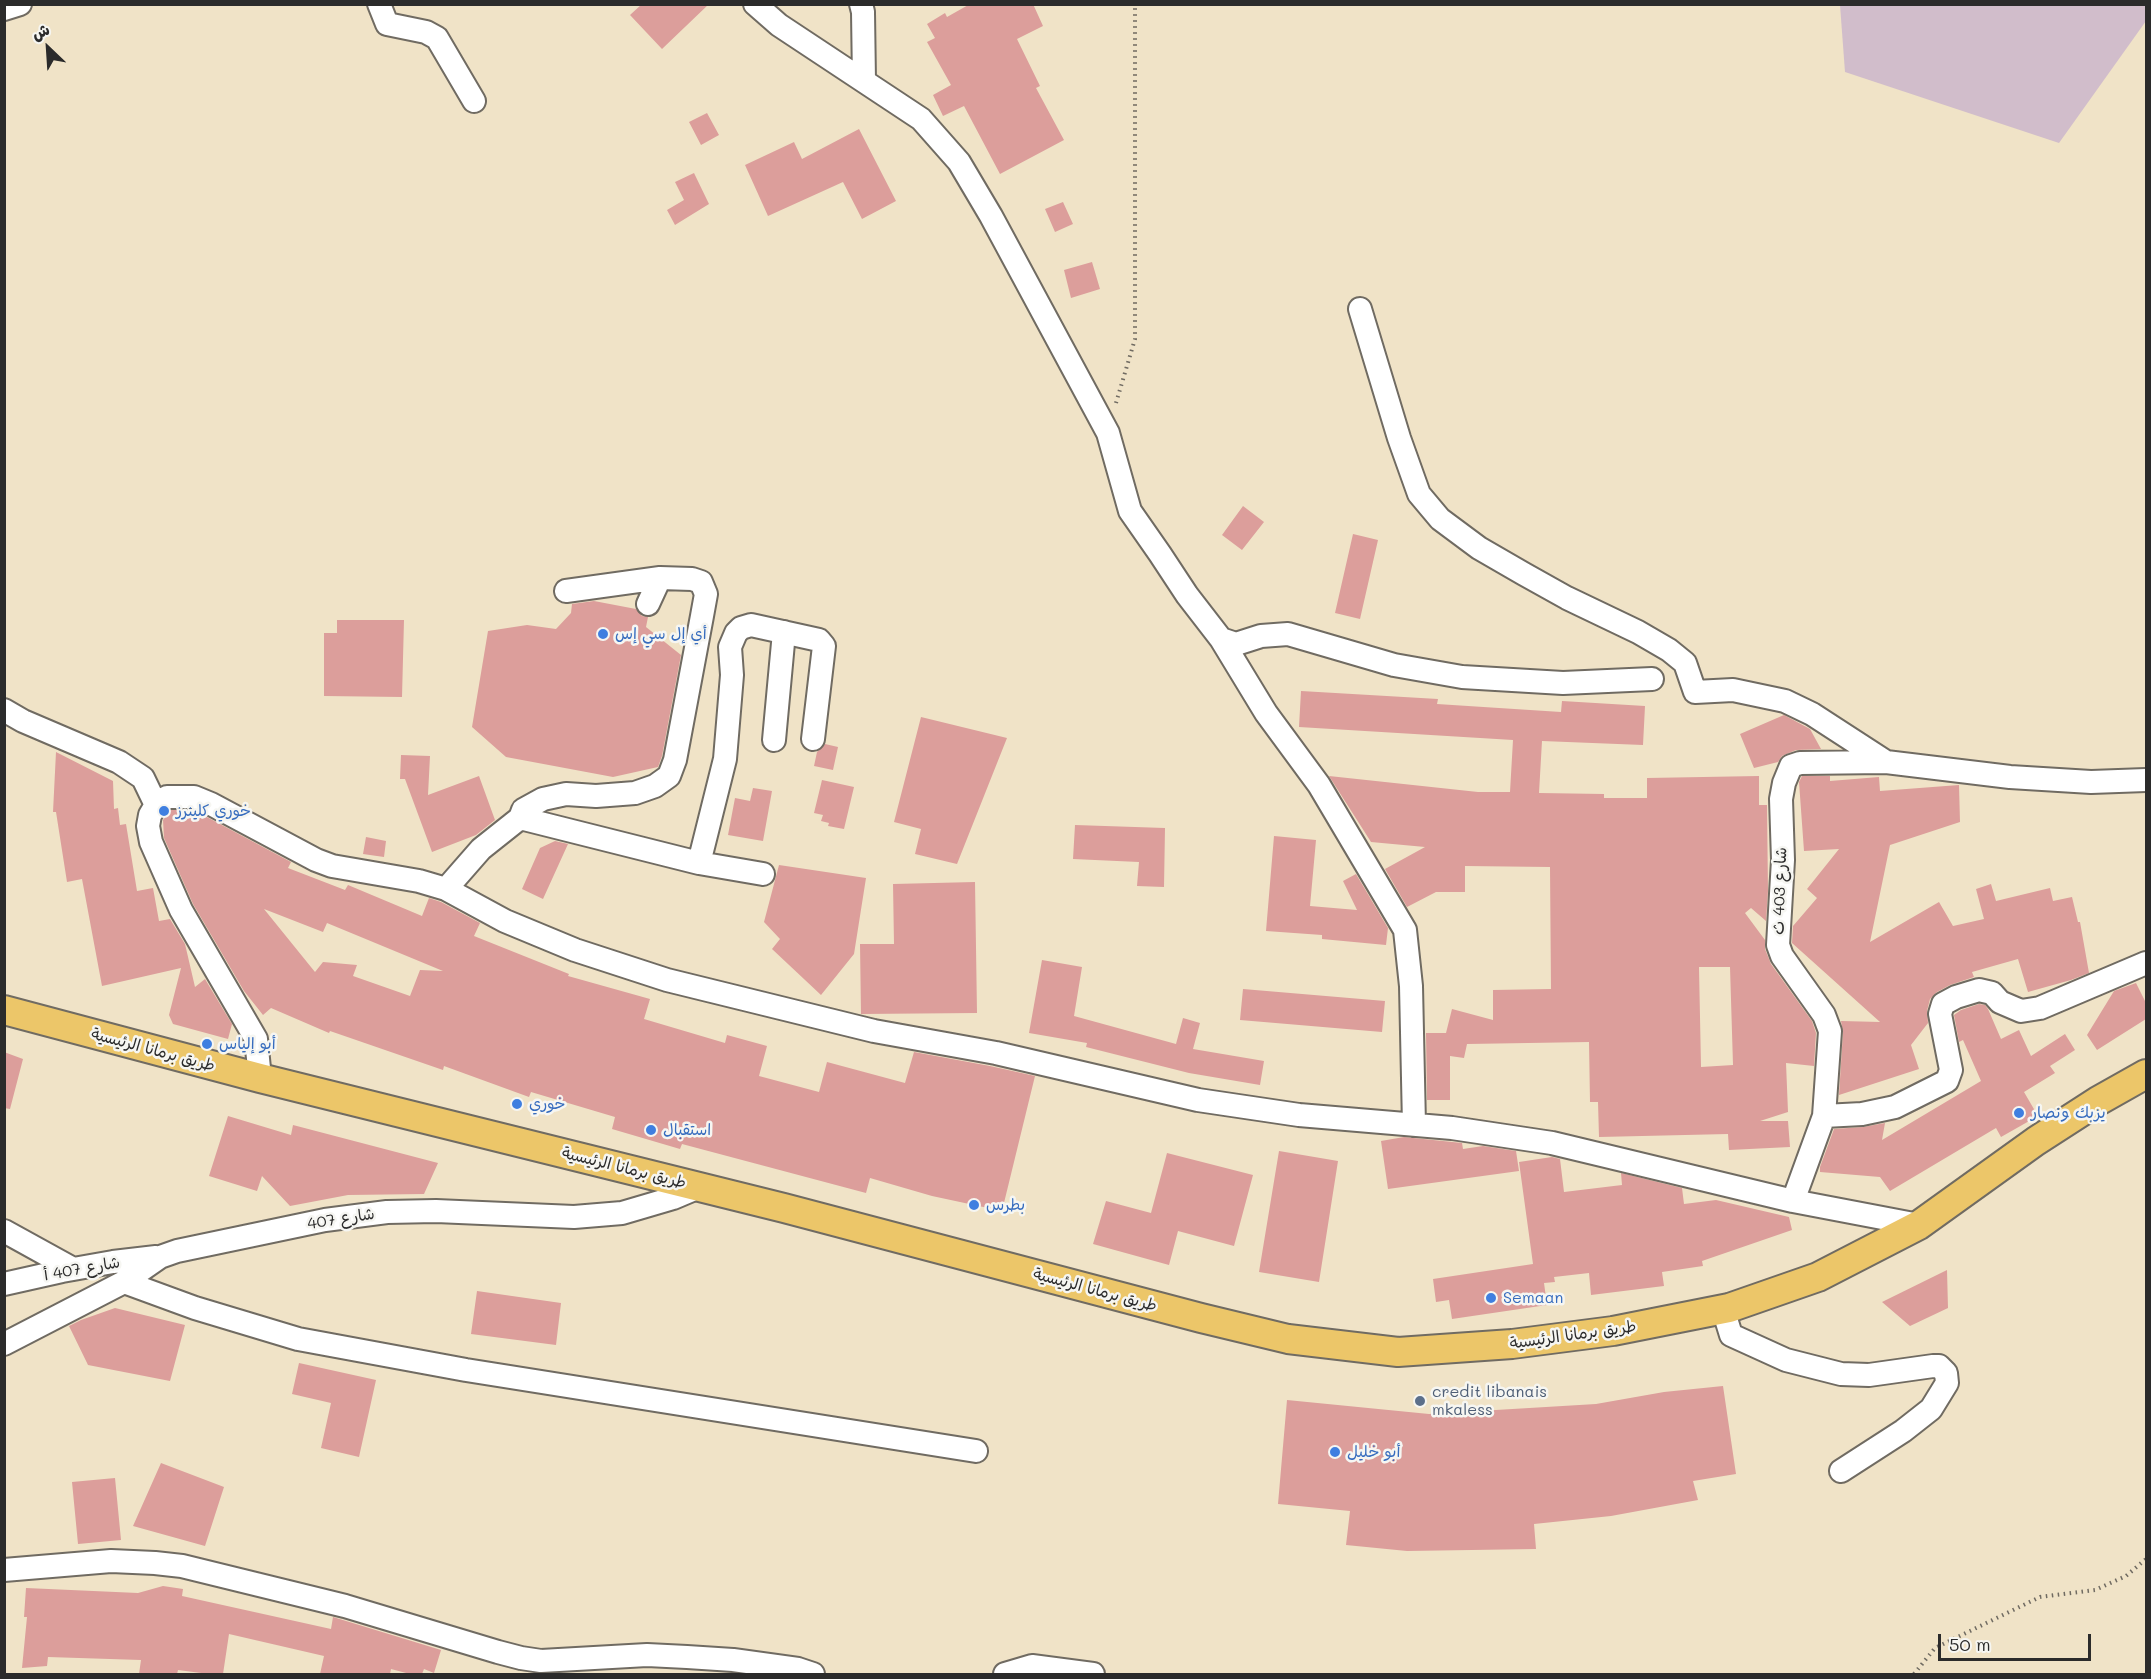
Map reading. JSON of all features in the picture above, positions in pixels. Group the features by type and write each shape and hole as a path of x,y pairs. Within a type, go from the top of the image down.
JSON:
{"main road":[{"name":"طريق برمانا الرئيسية","path":"4,1010 260,1078 699,1187 1288,1339 1398,1352 1512,1344 1613,1331 1723,1309 1818,1277 1919,1225 2036,1141 2098,1101 2146,1074"}],"street":[{"path":"4,9 20,4"},
{"path":"379,4 387,24 426,32 437,38 474,101"},
{"path":"755,4 779,25 921,119 959,162 991,216 1108,433 1130,511 1186,596 1221,639 1266,713 1319,785 1405,930 1411,986 1414,1125"},
{"path":"861,4 864,81"},
{"path":"1360,309 1399,438 1419,494 1440,519 1479,548 1524,574 1669,650 1685,663 1695,692 1733,690 1785,701 1812,714 1886,762 2010,777 2091,782 2146,780"},
{"path":"648,604 660,578"},
{"path":"446,889 481,849 520,818 523,810 543,799 566,794 596,796 635,793 655,786 669,776 675,760 706,594 701,582 692,579 660,578 566,591"},
{"path":"699,863 725,759 732,675 730,646 741,628 751,625 784,632 819,640 824,646 813,739"},
{"path":"774,740 784,632"},
{"path":"1221,639 1236,644 1261,636 1288,634 1394,665 1462,677 1563,683 1652,679"},
{"path":"4,710 58,737 119,762 143,778 156,805"},
{"name":"شارع 403 ث","path":"1793,1201 1824,1116 1830,1031 1824,1015 1782,956 1778,945 1783,860 1781,799 1784,783 1791,766 1817,762 1886,762"},
{"path":"260,1078 256,1039 181,910 151,842 148,826 150,815 156,805 167,797 194,797 315,861 419,881 446,889 505,921 575,950 667,980 874,1031 996,1053 1198,1101 1299,1115 1414,1125 1552,1143 1793,1201 1919,1225"},
{"path":"520,818 699,863 763,874"},
{"path":"1824,1116 1862,1114 1895,1107 1947,1081 1951,1070 1940,1014 1943,1004 1956,997 1979,990 1992,993 2000,1002 2021,1011 2031,1010 2146,963"},
{"name":"شارع 407","path":"4,1344 124,1282 160,1257 200,1245 354,1216 436,1211 574,1217 622,1213 646,1207 699,1187"},
{"path":"4,1231 73,1269"},
{"name":"شارع 407 أ","path":"4,1284 113,1262 160,1257"},
{"path":"124,1282 195,1308 298,1339 478,1372 976,1451"},
{"path":"1723,1309 1731,1335 1786,1360 1841,1374 1869,1375 1933,1366 1939,1366 1946,1373 1947,1383 1931,1409 1903,1431 1841,1470"},
{"path":"4,1570 111,1561 182,1566 345,1606 521,1658 542,1660 647,1655 733,1659 760,1669 798,1669 813,1674"},
{"path":"1005,1674 1032,1666 1093,1674"}],"path":[{"path":"1108,433 1135,339 1135,4"},
{"path":"1914,1674 1935,1648 2040,1598 2095,1590 2126,1576 2146,1559"}],"shaded area":[{"path":"1840,5 2146,5 2146,21 2059,143 1845,72"}],"building":[{"path":"642,4 709,4 662,49 630,15"},
{"path":"970,4 1033,4 1043,26 1017,39 1040,86 1036,88 1064,140 1000,174 964,106 943,116 933,95 951,85 927,42 935,38 927,24 945,13 947,17"},
{"path":"707,113 719,135 701,145 689,122"},
{"path":"859,129 896,201 862,219 843,182 768,216 745,165 794,142 802,159"},
{"path":"694,173 709,204 675,225 667,210 684,200 675,182"},
{"path":"1063,202 1073,224 1055,232 1045,209"},
{"path":"1092,262 1100,289 1071,298 1064,270"},
{"path":"1243,506 1264,522 1242,550 1222,535"},
{"path":"1353,534 1378,540 1360,619 1335,613"},
{"path":"594,601 636,609 642,616 648,617 646,627 681,655 658,767 613,777 506,757 472,727 488,631 527,625 556,629 571,613 572,604"},
{"path":"337,620 404,620 402,697 324,696 324,633 337,633"},
{"path":"1301,691 1438,699 1437,704 1561,712 1562,701 1645,706 1643,745 1542,741 1539,793 1604,794 1604,798 1647,798 1647,778 1759,776 1759,805 1767,805 1766,921 1751,908 1745,913 1765,940 1765,949 1771,964 1812,1021 1816,1033 1814,1066 1786,1063 1788,1112 1760,1121 1788,1121 1790,1147 1729,1150 1728,1134 1599,1137 1598,1102 1590,1102 1589,1042 1467,1044 1464,1058 1450,1056 1450,1100 1427,1100 1426,1033 1446,1033 1452,1009 1493,1020 1493,990 1551,989 1550,867 1465,866 1465,892 1436,892 1407,907 1385,869 1425,847 1371,842 1329,776 1478,792 1510,792 1513,740 1299,727","holes":["1699,967 1730,967 1733,1065 1701,1067"]},
{"path":"1784,715 1810,729 1821,749 1796,750 1782,756 1778,762 1754,768 1740,734"},
{"path":"921,717 1007,738 957,864 915,854 921,829 894,822"},
{"path":"825,744 838,747 833,770 814,766 817,752"},
{"path":"56,752 113,781 114,809 118,808 120,825 126,824 137,891 153,888 159,921 170,919 185,944 195,987 205,979 232,1024 228,1039 173,1024 169,1015 181,968 102,986 82,879 67,882 56,812 53,812"},
{"path":"401,755 430,756 428,795 479,776 495,820 476,835 432,852 405,779 400,779"},
{"path":"1802,776 1830,776 1830,781 1879,777 1880,791 1959,785 1960,822 1890,845 1870,942 1939,902 1953,926 1984,919 1976,889 1991,884 1996,901 2050,888 2053,901 2072,897 2078,922 2080,922 2089,973 2028,992 2018,959 1972,972 1974,977 1950,985 1930,999 1927,1011 1928,1023 1911,1045 1919,1069 1839,1095 1843,1032 1841,1021 1880,1022 1792,943 1793,926 1817,898 1807,889 1839,849 1804,851 1799,782"},
{"path":"822,780 854,787 844,829 828,826 829,823 821,821 823,815 814,813"},
{"path":"753,788 772,791 763,841 728,835 735,798 750,801"},
{"path":"171,810 191,810 291,862 288,868 345,890 348,885 422,916 429,898 441,902 480,923 474,936 569,974 568,976 650,999 644,1019 725,1043 727,1035 767,1046 759,1076 819,1092 827,1062 905,1083 914,1052 1035,1076 1002,1211 932,1196 870,1178 866,1193 682,1144 680,1149 612,1129 615,1117 531,1092 529,1097 444,1066 443,1070 330,1031 329,1033 271,1008 263,1015 244,991 193,904 164,838 163,820","holes":["264,909 323,932 327,923 443,971 420,970 410,996 353,976 357,965 323,962 315,972"]},
{"path":"1075,825 1165,828 1164,887 1137,886 1139,862 1073,859"},
{"path":"1274,836 1316,840 1310,906 1357,910 1343,881 1356,874 1388,928 1386,945 1322,939 1322,935 1266,931"},
{"path":"366,837 386,841 384,857 363,854"},
{"path":"555,841 568,844 543,899 522,889 540,848"},
{"path":"779,865 866,878 854,954 821,995 772,949 780,939 764,922"},
{"path":"975,882 977,1013 861,1014 860,944 894,944 893,884"},
{"path":"1042,960 1082,967 1074,1016 1176,1044 1183,1018 1200,1023 1193,1049 1264,1061 1260,1085 1189,1073 1086,1047 1087,1043 1029,1033"},
{"path":"2136,983 2146,1003 2146,1019 2097,1050 2087,1035 2114,991"},
{"path":"1243,989 1385,1001 1382,1032 1240,1020"},
{"path":"1979,1004 1985,1005 1988,1009 2001,1039 2019,1030 2031,1056 2065,1034 2075,1050 2050,1066 2055,1073 2024,1092 2038,1116 2001,1137 1996,1128 1890,1191 1880,1177 1820,1172 1834,1129 1885,1123 1882,1140 1981,1081 1963,1040 1959,1042 1954,1015"},
{"path":"4,1052 23,1059 10,1109 4,1108"},
{"path":"228,1116 291,1135 293,1125 438,1163 424,1194 348,1195 290,1206 262,1176 257,1191 209,1176"},
{"path":"1404,1137 1462,1143 1463,1149 1483,1146 1516,1151 1519,1171 1388,1189 1381,1141"},
{"path":"1279,1151 1338,1161 1319,1282 1259,1272"},
{"path":"1167,1153 1253,1175 1234,1246 1178,1231 1169,1265 1093,1244 1106,1201 1151,1213"},
{"path":"1552,1157 1560,1159 1564,1192 1622,1185 1621,1173 1682,1188 1684,1204 1716,1200 1789,1217 1792,1230 1702,1261 1703,1266 1662,1272 1664,1286 1591,1295 1589,1273 1554,1277 1555,1282 1544,1283 1547,1305 1452,1319 1449,1300 1436,1302 1433,1279 1533,1264 1519,1162"},
{"path":"1947,1270 1948,1308 1910,1326 1882,1302"},
{"path":"477,1291 561,1303 556,1345 471,1334"},
{"path":"115,1308 185,1325 170,1381 88,1365 69,1326"},
{"path":"299,1363 376,1380 359,1457 321,1448 331,1403 292,1394"},
{"path":"1723,1386 1736,1474 1693,1481 1698,1500 1611,1516 1534,1524 1536,1549 1407,1551 1346,1545 1350,1511 1278,1504 1287,1400 1429,1414 1596,1404 1664,1392"},
{"path":"161,1463 224,1487 205,1546 133,1526"},
{"path":"115,1478 121,1540 78,1544 72,1482"},
{"path":"163,1586 183,1589 182,1596 331,1629 333,1617 441,1650 434,1673 424,1669 422,1674 410,1674 391,1669 390,1674 320,1674 324,1656 229,1634 223,1674 178,1670 177,1674 139,1674 141,1660 48,1657 47,1666 22,1668 27,1617 24,1617 26,1588 138,1593"}],"place":[{"name":"أي إل سي إس","path":"603,634"},
{"name":"خوري كلينرز","path":"164,811"},
{"name":"أبو إلياس","path":"207,1044"},
{"name":"خوري","path":"517,1104"},
{"name":"يزبك ونصار","path":"2019,1113"},
{"name":"استقبال","path":"651,1130"},
{"name":"بطرس","path":"974,1205"},
{"name":"Semaan","path":"1491,1298"},
{"name":"credit libanais mkaless","path":"1420,1401"},
{"name":"أبو خليل","path":"1335,1452"}]}
